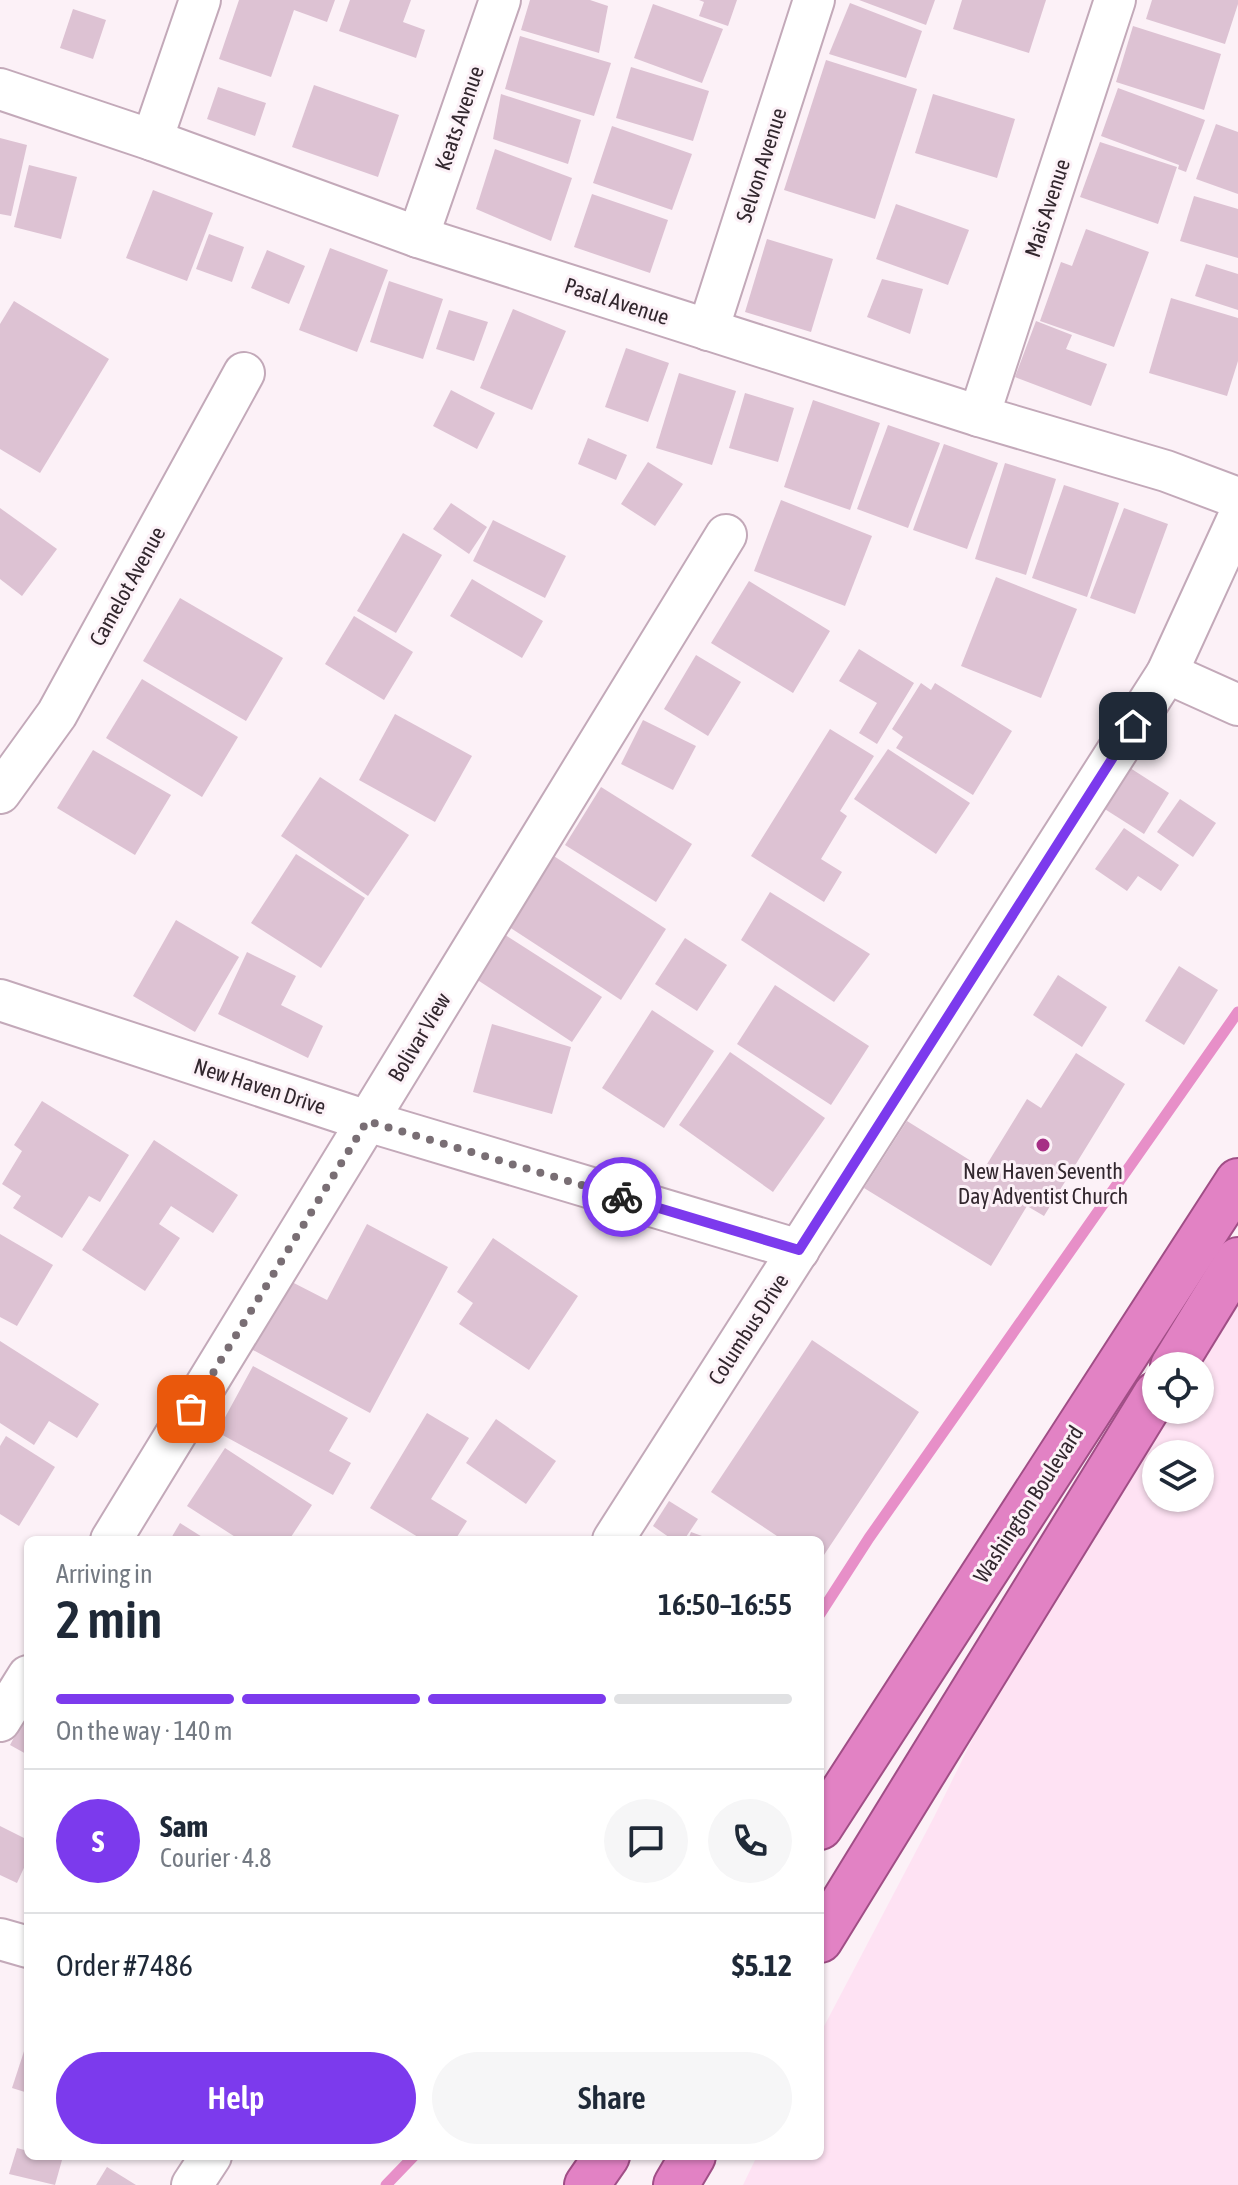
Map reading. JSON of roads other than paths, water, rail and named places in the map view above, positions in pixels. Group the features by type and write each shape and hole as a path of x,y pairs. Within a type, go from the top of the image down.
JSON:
{"highway":[{"name":"Washington Boulevard","path":"824,1821 1238,1181"},
{"path":"1182,1352 1238,1260"},
{"path":"824,1934 1142,1417"},
{"path":"587,2185 604,2160"},
{"path":"676,2185 691,2160"}],"street":[{"path":"152,140 200,0"},
{"name":"Keats Avenue","path":"418,237 500,0"},
{"name":"Selvon Avenue","path":"708,330 814,0"},
{"name":"Mais Avenue","path":"979,416 1115,0"},
{"name":"Pasal Avenue","path":"0,89 152,140 418,237 979,416 1166,471 1238,498"},
{"name":"Camelot Avenue","path":"0,793 57,714 244,373"},
{"name":"Columbus Drive","path":"616,1536 1167,673 1238,518"},
{"name":"Bolivar View","path":"113,1536 726,535"},
{"path":"1167,673 1238,705"},
{"name":"New Haven Drive","path":"0,1000 367,1121 799,1250"},
{"path":"0,1721 24,1682"},
{"path":"0,1939 24,1946"},
{"path":"192,2185 208,2160"}],"waterway":[{"path":"824,1608 869,1538 1238,1012"},
{"path":"386,2185 410,2160"}],"place":[{"name":"New Haven Seventh Day Adventist Church","path":"1043,1145"}]}
